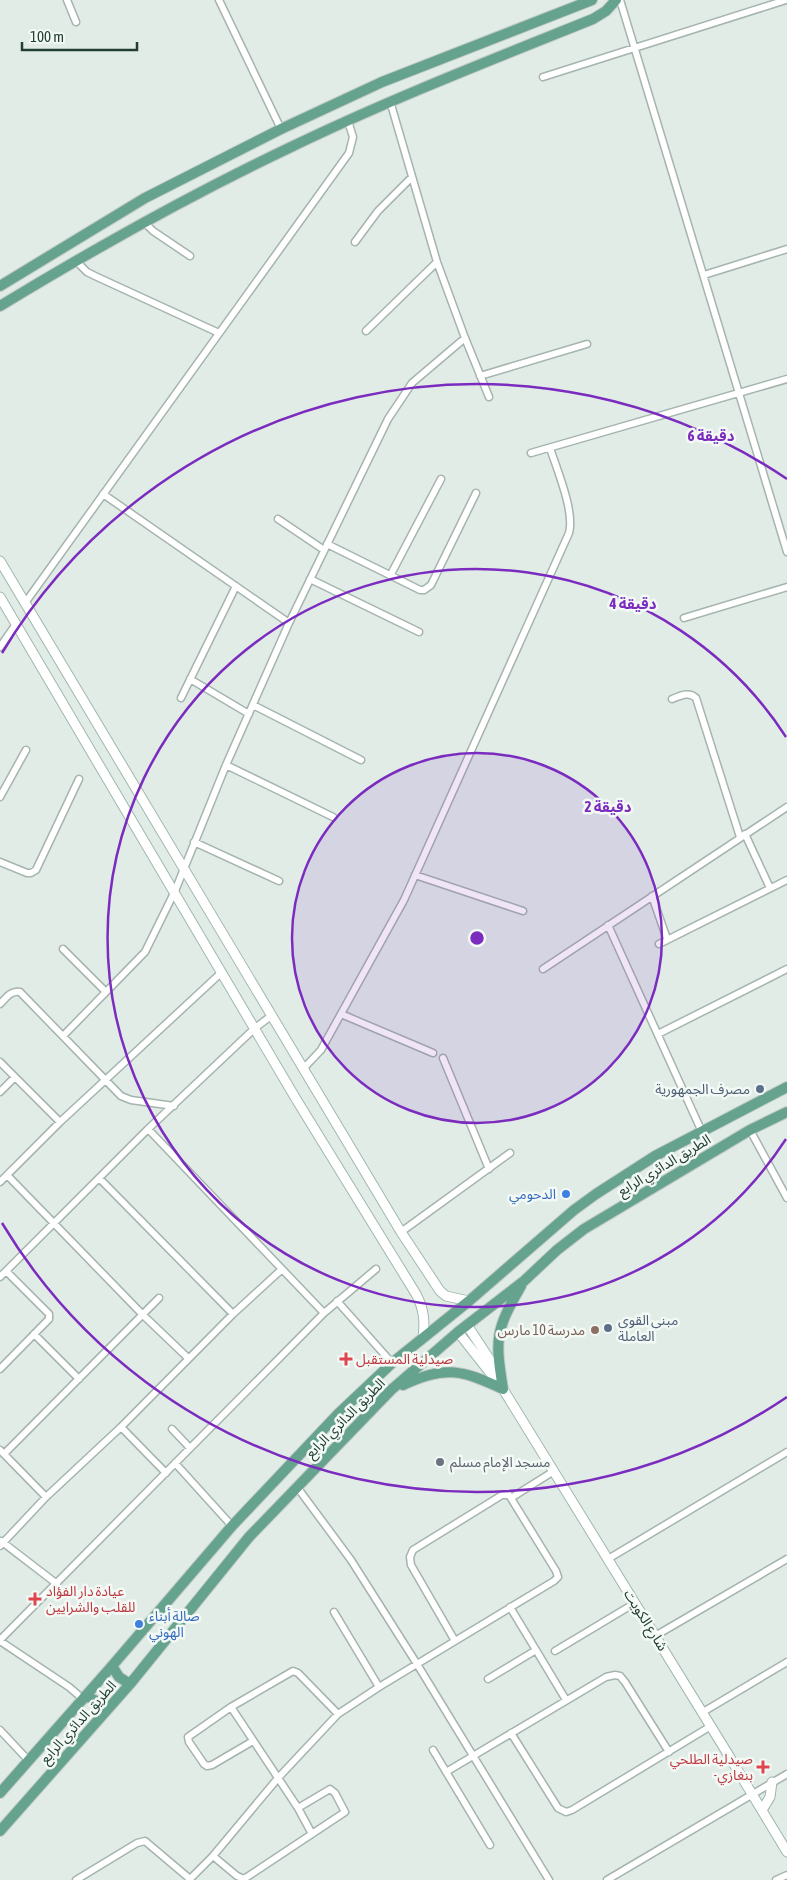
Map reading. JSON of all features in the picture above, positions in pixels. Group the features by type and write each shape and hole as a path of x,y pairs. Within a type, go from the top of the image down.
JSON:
{"main road":[{"path":"0,286 145,198 281,129 382,82 592,0"},
{"path":"0,306 144,222 247,168 390,101 593,19 618,0"},
{"path":"0,561 401,1232 440,1291 446,1296 469,1301"},
{"path":"0,597 296,1099 416,1294 424,1312 423,1338"},
{"name":"الطريق الدائري الرابع","path":"0,1793 232,1526 338,1414 392,1364 469,1301 574,1210 596,1194 655,1156 787,1087"},
{"name":"الطريق الدائري الرابع","path":"0,1831 130,1684 249,1537 391,1390 584,1229 750,1130 787,1112"},
{"path":"502,1389 498,1360 498,1333 503,1317 524,1281"},
{"name":"شارع الكويت","path":"462,1329 554,1471 787,1852"},
{"path":"391,1390 425,1375 444,1371 464,1373 502,1389"},
{"path":"112,1666 119,1677 130,1684"},
{"path":"84,1698 97,1701 105,1712"},
{"path":"762,1810 770,1797 772,1782"}],"street":[{"path":"67,0 76,22"},
{"path":"219,0 281,129"},
{"path":"618,0 635,48 787,552"},
{"path":"543,77 786,0"},
{"path":"390,101 437,262 489,397"},
{"path":"25,603 349,153 353,137 348,120"},
{"path":"355,242 378,212 412,177"},
{"path":"144,222 152,231 190,256"},
{"path":"704,275 787,249"},
{"path":"76,261 95,276 220,333"},
{"path":"366,331 437,262"},
{"path":"63,1036 145,952 175,891 226,765 289,623 388,419 412,383 465,338"},
{"path":"480,376 587,344"},
{"path":"531,453 787,379"},
{"path":"303,1069 321,1050 393,921 569,534 571,527 570,514 550,448"},
{"path":"390,576 441,479"},
{"path":"103,494 289,623"},
{"path":"278,519 325,547 420,590 428,588 476,494"},
{"path":"310,579 419,632"},
{"path":"181,698 236,586"},
{"path":"684,618 787,587"},
{"path":"0,647 16,624"},
{"path":"190,679 249,714"},
{"path":"672,699 687,694 693,695 696,698 743,836 770,888"},
{"path":"253,705 361,760"},
{"path":"0,797 26,750"},
{"path":"226,765 333,817"},
{"path":"0,862 27,873 36,870 78,779"},
{"path":"543,969 787,806"},
{"path":"194,842 279,881"},
{"path":"415,875 523,911"},
{"path":"659,944 787,880"},
{"path":"652,896 667,939"},
{"path":"608,925 702,1132"},
{"path":"63,949 106,992"},
{"path":"658,1034 787,969"},
{"path":"0,1182 60,1122 222,972"},
{"path":"0,1004 11,993 15,991 20,992 125,1099 174,1106"},
{"path":"341,1014 433,1053"},
{"path":"0,1277 148,1130 255,1028 271,1016"},
{"path":"443,1058 489,1169"},
{"path":"0,1062 60,1122"},
{"path":"0,1092 15,1077"},
{"path":"148,1130 324,1313"},
{"path":"750,1130 787,1198"},
{"path":"401,1232 510,1154"},
{"path":"7,1175 142,1315 188,1358"},
{"path":"100,1179 233,1314"},
{"path":"84,1698 0,1640 324,1313 376,1269"},
{"path":"56,1584 1,1543 46,1497 121,1427 233,1314 281,1270"},
{"path":"0,1369 49,1319 49,1314 6,1271"},
{"path":"46,1497 2,1452 79,1379 159,1298"},
{"path":"337,1301 392,1364"},
{"path":"34,1334 79,1379"},
{"path":"121,1427 166,1473"},
{"path":"172,1429 190,1448"},
{"path":"608,1559 787,1452"},
{"path":"175,1464 232,1526"},
{"path":"511,1498 554,1471"},
{"path":"297,1487 351,1560 549,1880"},
{"path":"76,1880 84,1878 137,1843 145,1841 189,1880 214,1856 278,1778 338,1714 378,1687 455,1641 510,1607 554,1581 558,1577 556,1572 509,1495 502,1495 413,1550 410,1554 411,1566 455,1641"},
{"path":"655,1636 787,1559"},
{"path":"555,1651 635,1603"},
{"path":"510,1607 566,1700"},
{"path":"334,1612 378,1687"},
{"path":"488,1679 536,1650"},
{"path":"702,1712 787,1662"},
{"path":"253,1741 209,1766 204,1764 188,1739 190,1735 231,1707 293,1671 298,1673 338,1714"},
{"path":"446,1772 606,1677 615,1675 620,1676 669,1752"},
{"path":"231,1707 298,1808 312,1834"},
{"path":"511,1733 558,1808 566,1812 711,1726"},
{"path":"0,1730 29,1761"},
{"path":"433,1750 490,1845"},
{"path":"607,1880 787,1774"},
{"path":"214,1856 242,1879 345,1812 335,1792 330,1789 298,1808"},
{"path":"776,1880 787,1875"}],"place":[{"name":"مصرف الجمهورية","path":"760,1089"},
{"name":"الدحومي","path":"566,1194"},
{"name":"مبنى القوى العاملة","path":"608,1328"},
{"name":"مدرسة 10 مارس","path":"595,1330"},
{"name":"صيدلية المستقبل","path":"346,1359"},
{"name":"مسجد الإمام مسلم","path":"440,1462"},
{"name":"عيادة دار الفؤاد للقلب والشرايين","path":"35,1599"},
{"name":"صالة أبناء الهوني","path":"139,1624"},
{"name":"صيدلية الطلحي -بنغازي","path":"763,1767"}]}
